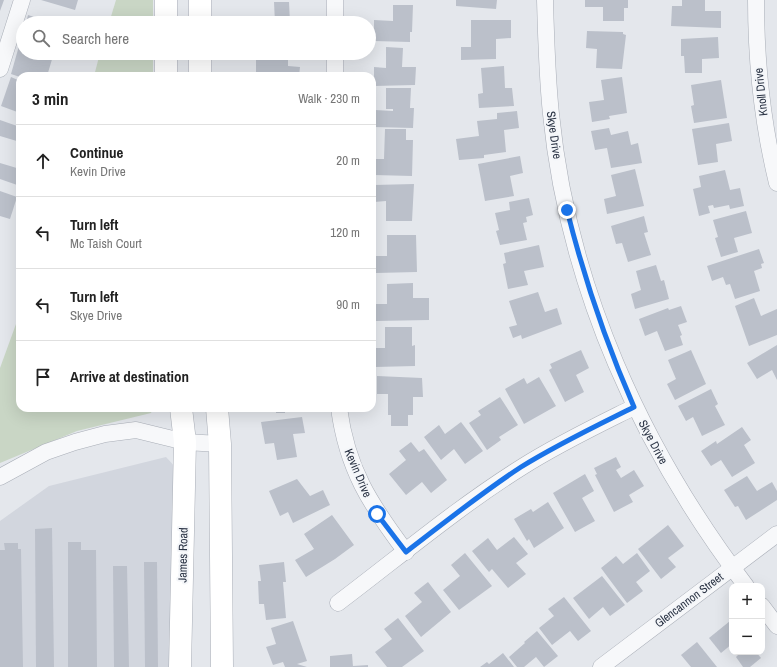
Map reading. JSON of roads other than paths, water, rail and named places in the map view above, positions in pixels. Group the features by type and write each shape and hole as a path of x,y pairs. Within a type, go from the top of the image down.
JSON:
{"main road":[{"path":"166,0 166,16"},
{"path":"200,0 200,16"},
{"path":"166,60 166,72"},
{"path":"200,60 200,72"},
{"name":"James Road","path":"180,667 185,442 182,412"},
{"path":"217,412 220,444 222,667"}],"street":[{"path":"17,16 22,0"},
{"path":"335,0 335,16"},
{"name":"Skye Drive","path":"545,0 546,51 551,115 567,210 578,257 598,318 634,407 662,460 695,515 744,583"},
{"name":"Knoll Drive","path":"756,0 759,83 764,120 777,183"},
{"path":"0,69 16,19"},
{"path":"335,60 335,72"},
{"path":"338,603 488,490 522,467 568,440 634,407"},
{"name":"Kevin Drive","path":"340,412 342,429 350,460 363,490 377,514 406,552"},
{"path":"0,477 46,452 105,434 136,430 185,442 220,444"},
{"name":"Glencannon Street","path":"601,667 777,534"},
{"path":"765,610 777,626"}]}
